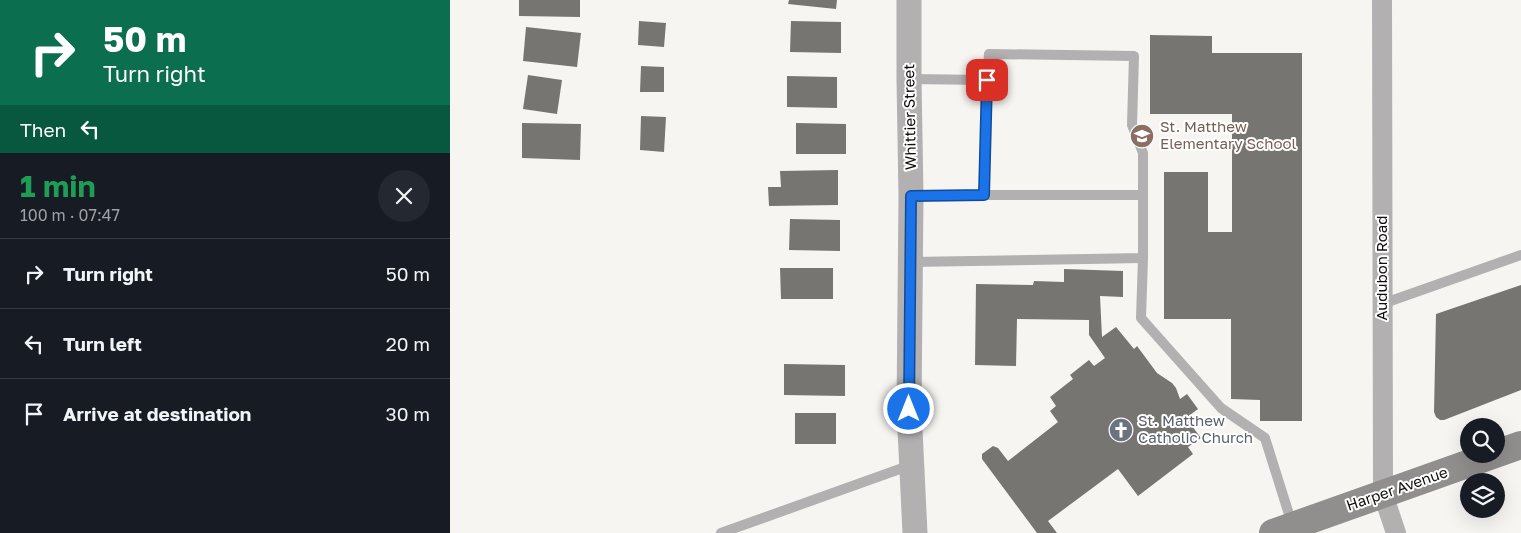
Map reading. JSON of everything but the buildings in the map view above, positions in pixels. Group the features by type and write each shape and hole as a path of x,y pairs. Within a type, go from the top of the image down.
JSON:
{"main road":[{"name":"Harper Avenue","path":"1282,530 1521,445"}],"street":[{"name":"Whittier Street","path":"909,0 911,196 909,409 915,533"},
{"name":"Audubon Road","path":"1382,0 1383,494 1396,533"}],"lane":[{"path":"984,195 989,54 1134,56 1132,125 1143,153 1141,318 1221,408 1265,438 1282,530"},
{"path":"909,79 987,80"},
{"path":"911,196 1143,195"},
{"path":"1382,304 1521,255"},
{"path":"910,262 1143,258"},
{"path":"721,533 912,464"}],"place":[{"name":"St. Matthew Elementary School","path":"1142,136"},
{"name":"St. Matthew Catholic Church","path":"1121,430"}],"route":[{"path":"909,409 911,196 984,195 987,80"}]}
